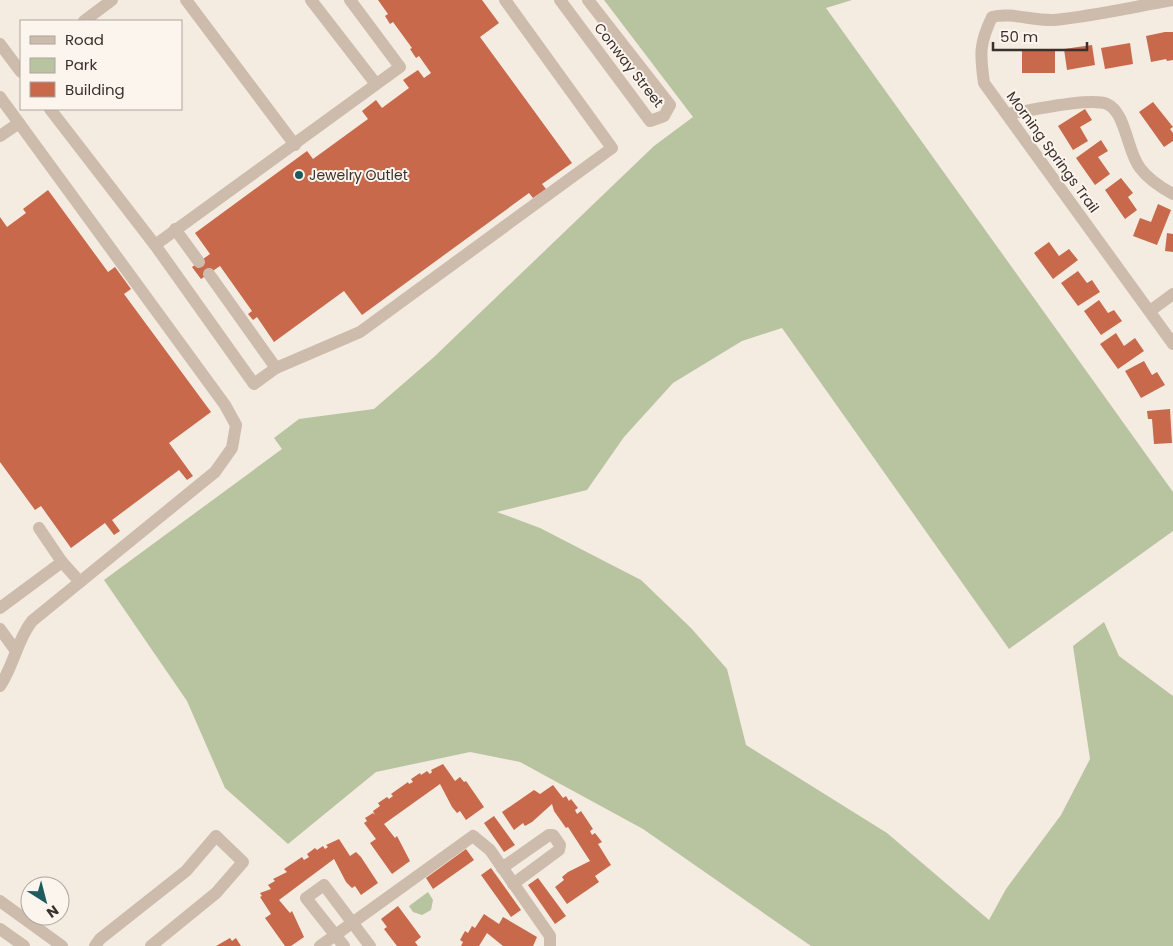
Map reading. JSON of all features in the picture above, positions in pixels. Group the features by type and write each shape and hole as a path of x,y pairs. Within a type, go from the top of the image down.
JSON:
{"street":[{"path":"85,20 112,0"},
{"path":"186,0 294,145"},
{"path":"311,0 376,84"},
{"path":"51,110 155,245 254,384 276,368 360,332 612,148 505,0"},
{"name":"Conway Street","path":"560,0 650,121 664,116 670,105 588,0"},
{"name":"Morning Springs Trail","path":"1173,0 1052,20 1000,15 992,17 982,38 981,60 984,83 1173,344"},
{"path":"155,245 175,228 294,145 400,67 356,2"},
{"path":"0,44 20,69"},
{"path":"0,97 225,406 236,425 232,448 215,472 32,621 24,630 10,671 0,686"},
{"path":"1007,114 1089,102 1108,104 1119,115 1139,167 1155,184 1173,194"},
{"path":"0,136 19,123"},
{"path":"175,228 199,262"},
{"path":"209,274 276,368"},
{"path":"1150,310 1173,294"},
{"path":"39,528 62,562 80,582"},
{"path":"0,608 62,562"},
{"path":"0,629 4,645 16,651"},
{"path":"502,868 549,835 553,835 560,845 559,850 514,884"},
{"path":"95,946 100,939 186,871 216,836 243,862 216,893 151,946"},
{"path":"320,946 473,836 490,850 514,884 550,936 550,946"},
{"path":"344,946 306,898 324,885 370,946"},
{"path":"0,901 62,946"},
{"path":"0,929 17,943"}],"green space":[{"path":"604,0 852,0 826,8 1173,492 1173,531 1009,649 782,328 742,341 673,383 624,437 587,490 497,512 540,528 641,580 691,628 727,669 746,745 887,833 989,920 1006,889 1061,815 1090,759 1073,646 1104,622 1119,656 1173,696 1173,946 811,946 643,829 520,762 470,752 376,772 288,844 225,788 187,701 104,580 282,449 274,438 299,419 374,409 434,357 654,146 693,117"},
{"path":"428,892 433,900 431,910 422,915 413,912 409,906"}],"building":[{"path":"378,0 482,0 499,23 480,37 572,163 542,184 546,189 533,198 529,193 362,315 344,291 274,342 257,317 253,320 248,314 252,311 220,266 201,279 192,267 210,254 195,233 307,151 313,159 368,119 362,111 376,100 382,108 409,88 403,80 418,70 424,78 431,73 419,56 416,58 410,49 412,48 393,22 390,24 385,16 388,14"},
{"path":"1173,32 1173,60 1167,61 1166,59 1151,62 1146,36"},
{"path":"1130,43 1133,64 1105,69 1101,48"},
{"path":"1092,45 1095,65 1067,70 1064,49"},
{"path":"1022,49 1055,49 1055,73 1022,73"},
{"path":"1153,102 1173,127 1170,129 1173,133 1173,141 1164,147 1139,112"},
{"path":"1085,109 1092,120 1080,127 1088,141 1073,150 1058,126"},
{"path":"1101,140 1108,151 1098,157 1110,174 1095,185 1076,158"},
{"path":"1121,178 1133,193 1128,197 1137,210 1125,219 1105,190"},
{"path":"48,190 108,272 115,267 131,289 124,294 211,412 169,443 193,476 187,480 179,470 112,520 120,531 114,535 105,523 71,548 41,506 35,510 0,462 0,217 7,227 26,213 23,209"},
{"path":"1158,204 1171,210 1157,245 1133,236 1140,218 1151,222"},
{"path":"1167,233 1173,234 1173,252 1165,251"},
{"path":"1049,242 1059,256 1069,249 1078,260 1053,279 1034,253"},
{"path":"1078,271 1087,283 1092,280 1100,292 1078,306 1061,283"},
{"path":"1099,300 1108,313 1114,310 1122,321 1101,335 1084,311"},
{"path":"1116,333 1124,346 1135,338 1144,351 1118,369 1100,344"},
{"path":"1144,361 1152,375 1157,372 1165,385 1141,398 1125,371"},
{"path":"1170,409 1172,443 1154,444 1152,419 1148,419 1147,411"},
{"path":"443,764 455,781 460,777 464,782 466,781 484,807 466,820 460,811 457,813 452,807 440,784 384,824 395,838 397,836 410,861 392,874 370,843 376,839 364,823 367,821 365,818 373,813 375,815 373,811 380,806 378,803 387,797 389,799 393,796 391,794 408,782 409,784 413,782 411,779 427,771 430,774 431,770"},
{"path":"553,785 563,798 566,796 569,801 571,799 578,808 575,810 577,814 581,811 593,829 590,831 592,835 595,833 602,842 598,844 611,865 595,876 599,882 567,904 555,887 564,880 562,877 568,872 590,861 568,827 566,828 554,811 552,804 532,822 525,826 523,823 514,830 502,812 534,790 540,794"},
{"path":"494,816 515,845 504,852 484,823"},
{"path":"339,839 350,856 356,852 361,857 378,883 361,895 355,886 352,888 346,882 334,859 279,900 290,913 292,911 304,937 291,946 285,946 265,918 271,914 260,897 262,896 260,893 271,889 268,885 275,881 273,879 287,872 284,869 302,857 304,860 309,857 307,854 315,848 317,850 323,846 325,849 328,847 326,845"},
{"path":"466,849 474,860 433,889 426,878"},
{"path":"491,868 521,910 511,917 481,875"},
{"path":"538,878 566,916 555,924 528,885"},
{"path":"398,906 421,937 415,942 418,946 397,946 384,929 387,927 381,919"},
{"path":"484,914 499,924 503,917 537,937 533,946 503,946 487,933 479,946 461,946 463,942 460,940 465,931 468,933 472,926 475,928"},
{"path":"230,938 232,941 236,938 241,946 216,946"}],"place":[{"name":"Jewelry Outlet","path":"299,175"}]}
